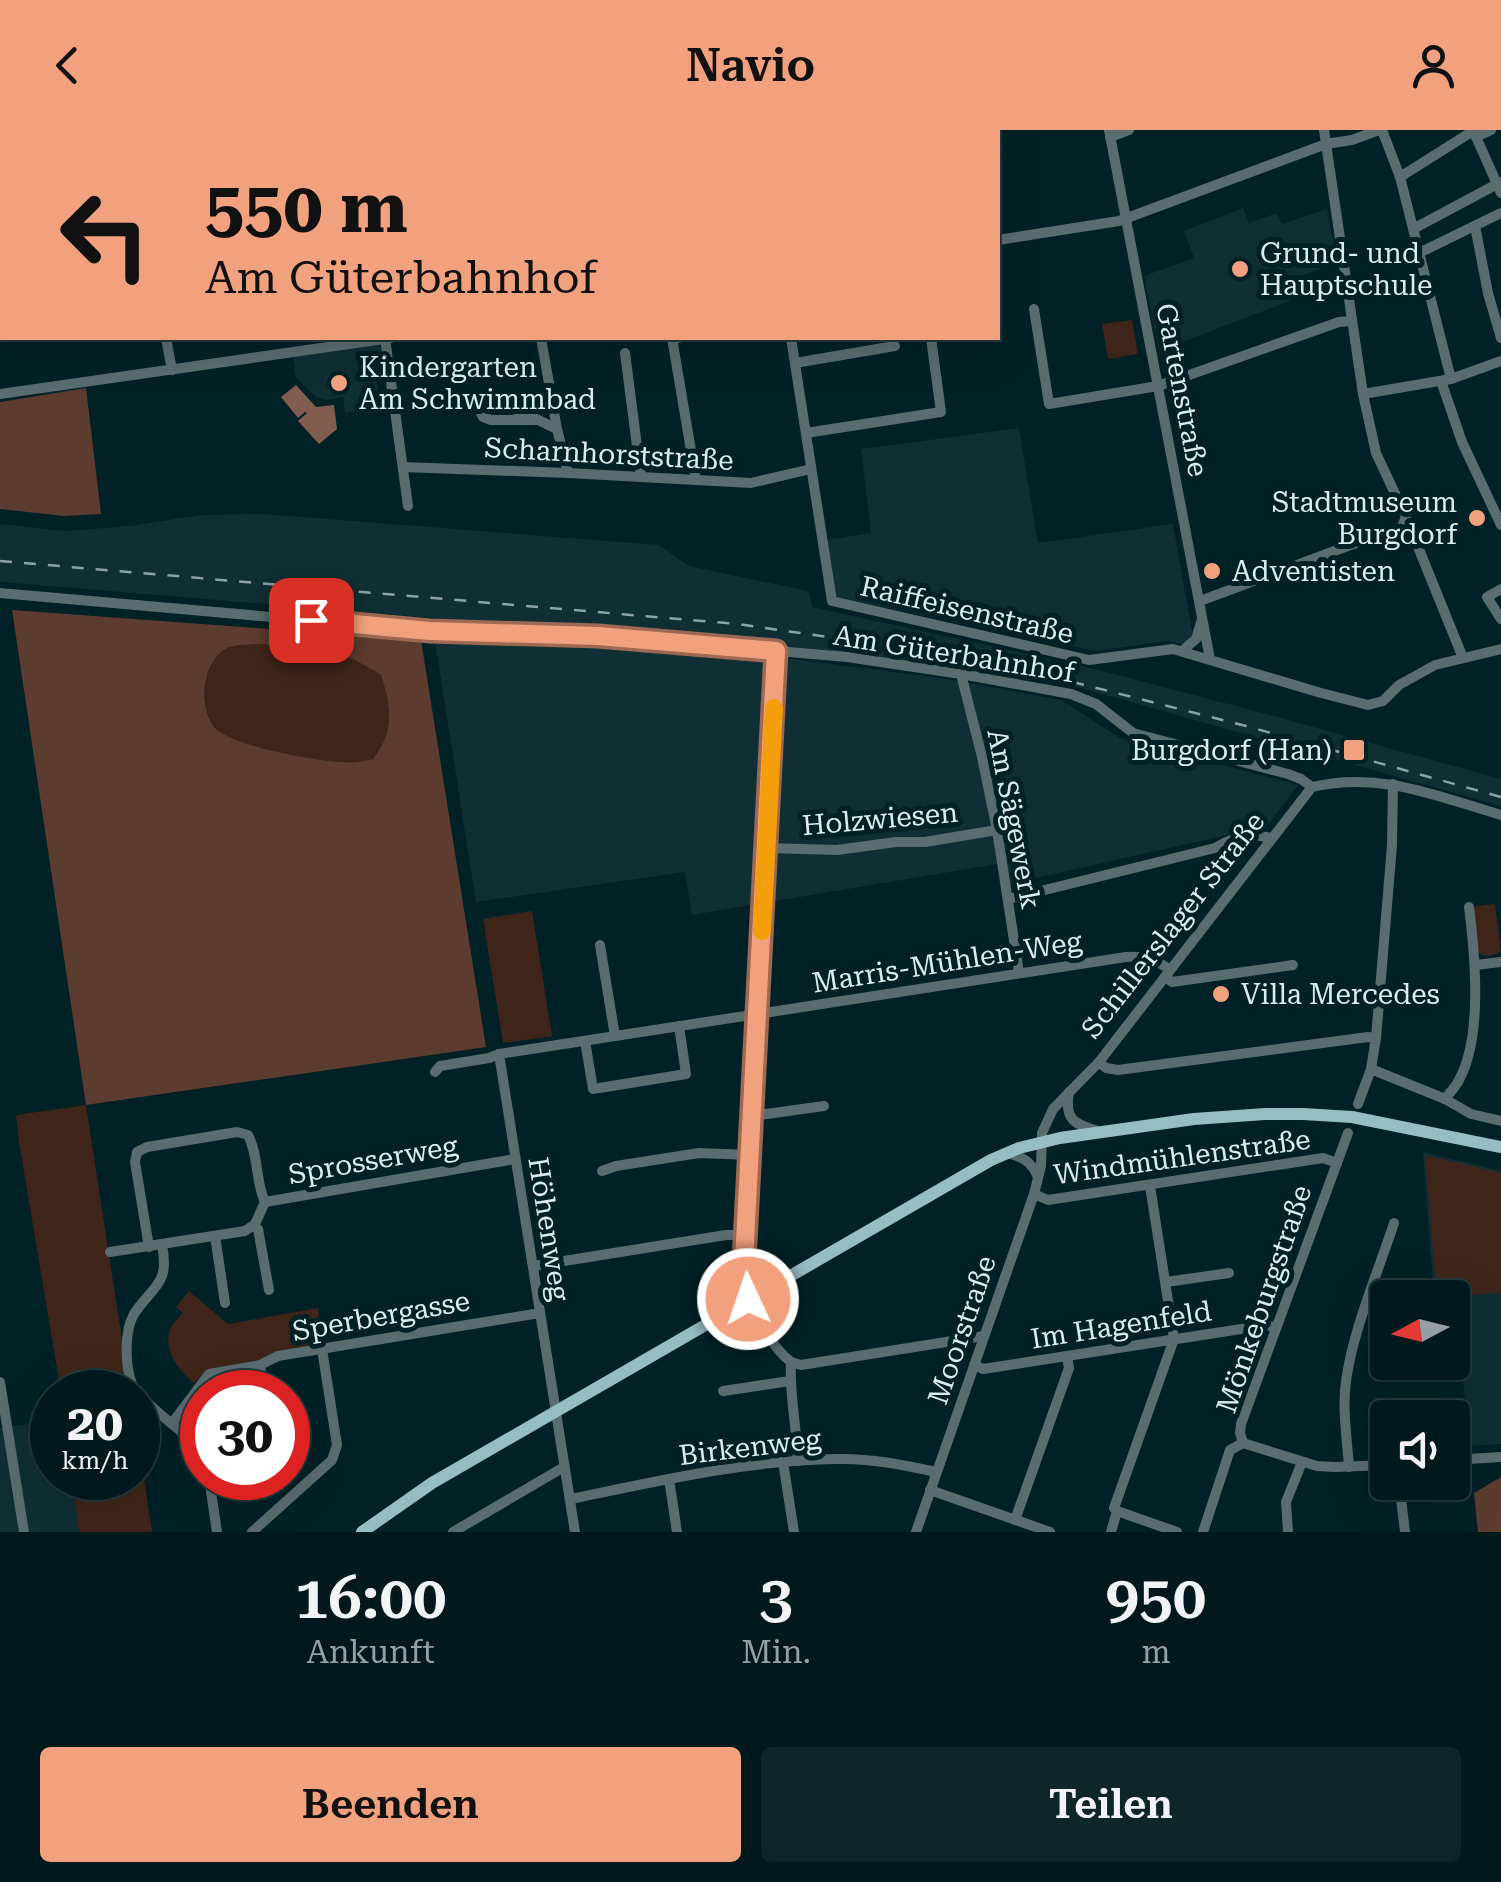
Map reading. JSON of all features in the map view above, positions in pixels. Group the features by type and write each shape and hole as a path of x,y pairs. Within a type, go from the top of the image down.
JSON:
{"main road":[{"path":"362,1532 432,1482 748,1299 978,1167 1042,1141 1194,1120 1303,1114 1352,1117 1501,1147"}],"street":[{"path":"1110,134 1128,130"},
{"path":"1324,130 1364,394 1376,453 1406,517 1401,529"},
{"path":"1000,240 1126,219 1326,144 1380,130 1400,177 1462,442 1501,525"},
{"path":"1400,177 1474,133 1491,130"},
{"path":"1413,229 1500,186 1474,133"},
{"name":"Gartenstraße","path":"1110,134 1210,659"},
{"path":"1419,253 1501,213"},
{"path":"1475,226 1501,338"},
{"path":"1034,309 1049,404 1158,386 1351,321"},
{"path":"166,340 172,370"},
{"path":"0,394 374,340"},
{"path":"387,340 408,506"},
{"path":"541,340 568,473"},
{"path":"672,340 696,480"},
{"path":"791,340 811,469"},
{"path":"806,433 941,412 931,340"},
{"path":"795,363 895,346"},
{"path":"625,353 641,477"},
{"path":"1364,394 1446,380 1501,361"},
{"path":"538,420 557,428"},
{"name":"Scharnhorststraße","path":"403,467 751,483 811,469"},
{"name":"Raiffeisenstraße","path":"811,469 832,602 1089,660 1182,651 1358,703 1376,704 1416,674 1463,658"},
{"path":"1200,601 1401,529 1414,536 1463,658 1501,649"},
{"path":"1501,589 1488,597 1501,619"},
{"name":"Am Güterbahnhof","path":"0,593 430,631 598,636 776,651 961,674 1071,694 1096,704 1132,733 1288,774 1312,787"},
{"path":"1182,651 1196,639 1202,618"},
{"path":"776,651 743,1280 748,1299 782,1354 801,1365 984,1336"},
{"name":"Am Sägewerk","path":"961,674 997,830 1019,973"},
{"path":"1312,787 1334,782 1393,784 1501,815"},
{"path":"1358,1104 1371,1069 1376,1038 1392,846 1393,784"},
{"name":"Schillerslager Straße","path":"1042,1141 1053,1109 1098,1062 1312,787"},
{"name":"Holzwiesen","path":"766,848 837,850 997,830"},
{"path":"1008,899 1216,848 1254,833 1272,838"},
{"path":"1445,1099 1459,1080 1472,1029 1476,966 1469,907"},
{"path":"600,945 615,1036"},
{"name":"Marris-Mühlen-Weg","path":"436,1072 440,1066 499,1054 1126,956 1158,961 1172,982 1293,964"},
{"path":"1476,966 1501,962"},
{"path":"584,1041 593,1089 686,1074 679,1026"},
{"path":"1098,1062 1118,1070 1376,1038"},
{"name":"Höhenweg","path":"499,1054 576,1532"},
{"path":"1371,1069 1445,1099 1470,1114 1501,1121"},
{"path":"1070,1091 1071,1118 1100,1132"},
{"path":"752,1116 824,1106"},
{"path":"149,1246 135,1162 137,1152 147,1148 237,1132 248,1135 254,1146 259,1188 265,1202"},
{"name":"Mönkeburgstraße","path":"1203,1532 1230,1450 1243,1442 1241,1424 1348,1132"},
{"name":"Moorstraße","path":"916,1532 1034,1194 1042,1141"},
{"path":"602,1171 699,1153 750,1155"},
{"path":"1007,1153 1027,1160 1038,1178"},
{"name":"Windmühlenstraße","path":"1034,1194 1048,1200 1323,1158 1337,1162"},
{"name":"Sprosserweg","path":"253,1226 265,1202 516,1159"},
{"path":"1150,1186 1174,1340 1114,1508 1177,1532"},
{"path":"1349,1467 1345,1384 1351,1352 1394,1223"},
{"path":"110,1252 253,1226 258,1230 269,1290"},
{"path":"533,1266 726,1235 746,1236"},
{"path":"214,1236 224,1303"},
{"path":"162,1245 163,1277 135,1313 128,1327 126,1349 132,1385 180,1429"},
{"path":"1166,1282 1229,1273"},
{"name":"Sperbergasse","path":"261,1370 260,1365 278,1356 540,1313"},
{"name":"Im Hagenfeld","path":"974,1366 1067,1357 1268,1325 1276,1328"},
{"path":"252,1532 332,1460 337,1445 322,1349"},
{"path":"1020,1525 1069,1368 1067,1357"},
{"path":"791,1362 798,1461"},
{"path":"172,1422 209,1374 260,1365"},
{"path":"723,1390 790,1381"},
{"path":"0,1382 24,1532"},
{"path":"1243,1442 1317,1466 1370,1465"},
{"path":"1470,1459 1501,1457"},
{"name":"Birkenweg","path":"571,1499 783,1462 840,1458 936,1472"},
{"path":"783,1462 794,1532"},
{"path":"1288,1532 1286,1502 1302,1462"},
{"path":"453,1532 564,1467"},
{"path":"669,1479 677,1532"},
{"path":"930,1490 1020,1525 1050,1532"},
{"path":"212,1500 216,1532"},
{"path":"1401,1500 1405,1532"},
{"path":"1110,1532 1117,1512"}],"shaded area":[{"name":"Grund- und Hauptschule","path":"1243,208 1249,223 1277,213 1282,224 1327,209 1337,262 1283,283 1290,301 1159,351 1144,276 1194,258 1184,231"},
{"path":"1132,320 1138,354 1108,359 1102,324"},
{"name":"Kindergarten Am Schwimmbad","path":"377,345 382,348 385,375 376,378 380,407 345,413 343,397 316,397 296,378 293,357"},
{"path":"296,385 316,407 334,405 337,429 319,444 298,421 307,413 298,418 281,397"},
{"path":"86,388 101,514 64,516 0,509 0,402"},
{"path":"1019,428 1038,543 1173,524 1195,647 1168,641 1095,651 836,597 827,540 871,533 861,449"},
{"path":"263,514 659,545 689,566 809,591 812,607 1091,668 1501,779 1501,806 1081,688 798,648 0,582 0,524 65,531 201,515"},
{"path":"12,610 421,640 486,1047 86,1105","holes":["262,644 353,659 381,675 387,698 388,728 373,759 327,761 261,748 215,728 206,709 207,676 217,657 228,648"]},
{"path":"434,635 754,654 941,678 1061,700 1120,738 1298,785 1267,826 1005,885 998,864 692,915 685,872 476,902"},
{"path":"262,644 353,659 381,675 389,719 385,738 373,759 345,762 287,754 232,739 213,725 205,691 216,657 232,647"},
{"path":"1495,904 1501,952 1486,956 1478,952 1472,907"},
{"path":"532,911 552,1036 503,1043 483,919"},
{"path":"86,1105 127,1370 57,1370 16,1115"},
{"path":"1423,1152 1501,1171 1501,1444 1470,1446 1470,1400 1465,1400 1463,1380 1470,1380 1470,1280 1433,1280"},
{"path":"1425,1155 1501,1173 1501,1293 1470,1295 1470,1280 1436,1280"},
{"path":"189,1291 228,1324 318,1308 323,1345 214,1370 182,1370 168,1341 171,1327 183,1313 176,1307"},
{"path":"30,1424 30,1500 75,1500 79,1532 0,1532 0,1428"},
{"path":"1501,1477 1501,1532 1478,1532 1474,1493"},
{"path":"75,1500 147,1500 152,1532 79,1532"}],"railway":[{"path":"0,561 737,624 919,650 1077,683 1501,797"}],"slow traffic":[{"path":"762,931 774,708"}],"place":[{"name":"Grund- und Hauptschule","path":"1240,269"},
{"name":"Kindergarten Am Schwimmbad","path":"339,383"},
{"name":"Stadtmuseum Burgdorf","path":"1477,518"},
{"name":"Adventisten","path":"1212,571"},
{"name":"Burgdorf (Han)","path":"1354,750"},
{"name":"Villa Mercedes","path":"1221,994"}],"route":[{"path":"311,620 430,631 598,636 776,651 743,1280 748,1299"}]}
